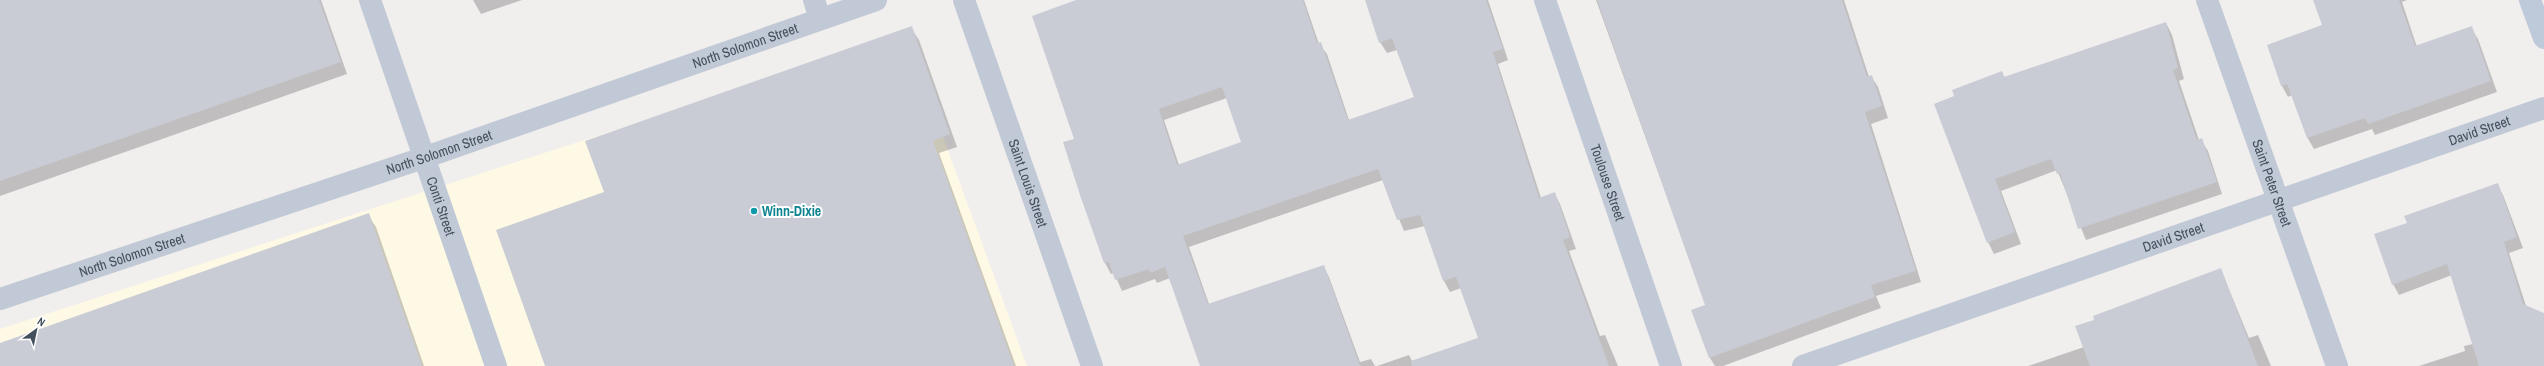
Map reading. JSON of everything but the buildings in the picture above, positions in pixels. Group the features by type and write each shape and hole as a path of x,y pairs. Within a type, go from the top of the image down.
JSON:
{"street":[{"name":"Conti Street","path":"370,0 423,158 496,366"},
{"name":"North Solomon Street","path":"0,299 423,158 817,10 876,0"},
{"name":"Saint Louis Street","path":"964,0 1092,366"},
{"name":"Toulouse Street","path":"1545,0 1671,366"},
{"name":"Saint Peter Street","path":"2207,0 2337,366"},
{"path":"2530,0 2544,38"},
{"name":"David Street","path":"1803,366 2544,108"}],"shaded area":[{"name":"Winn-Dixie","path":"906,36 1027,366 0,366 0,329"}],"place":[{"name":"Winn-Dixie","path":"754,211"}]}
